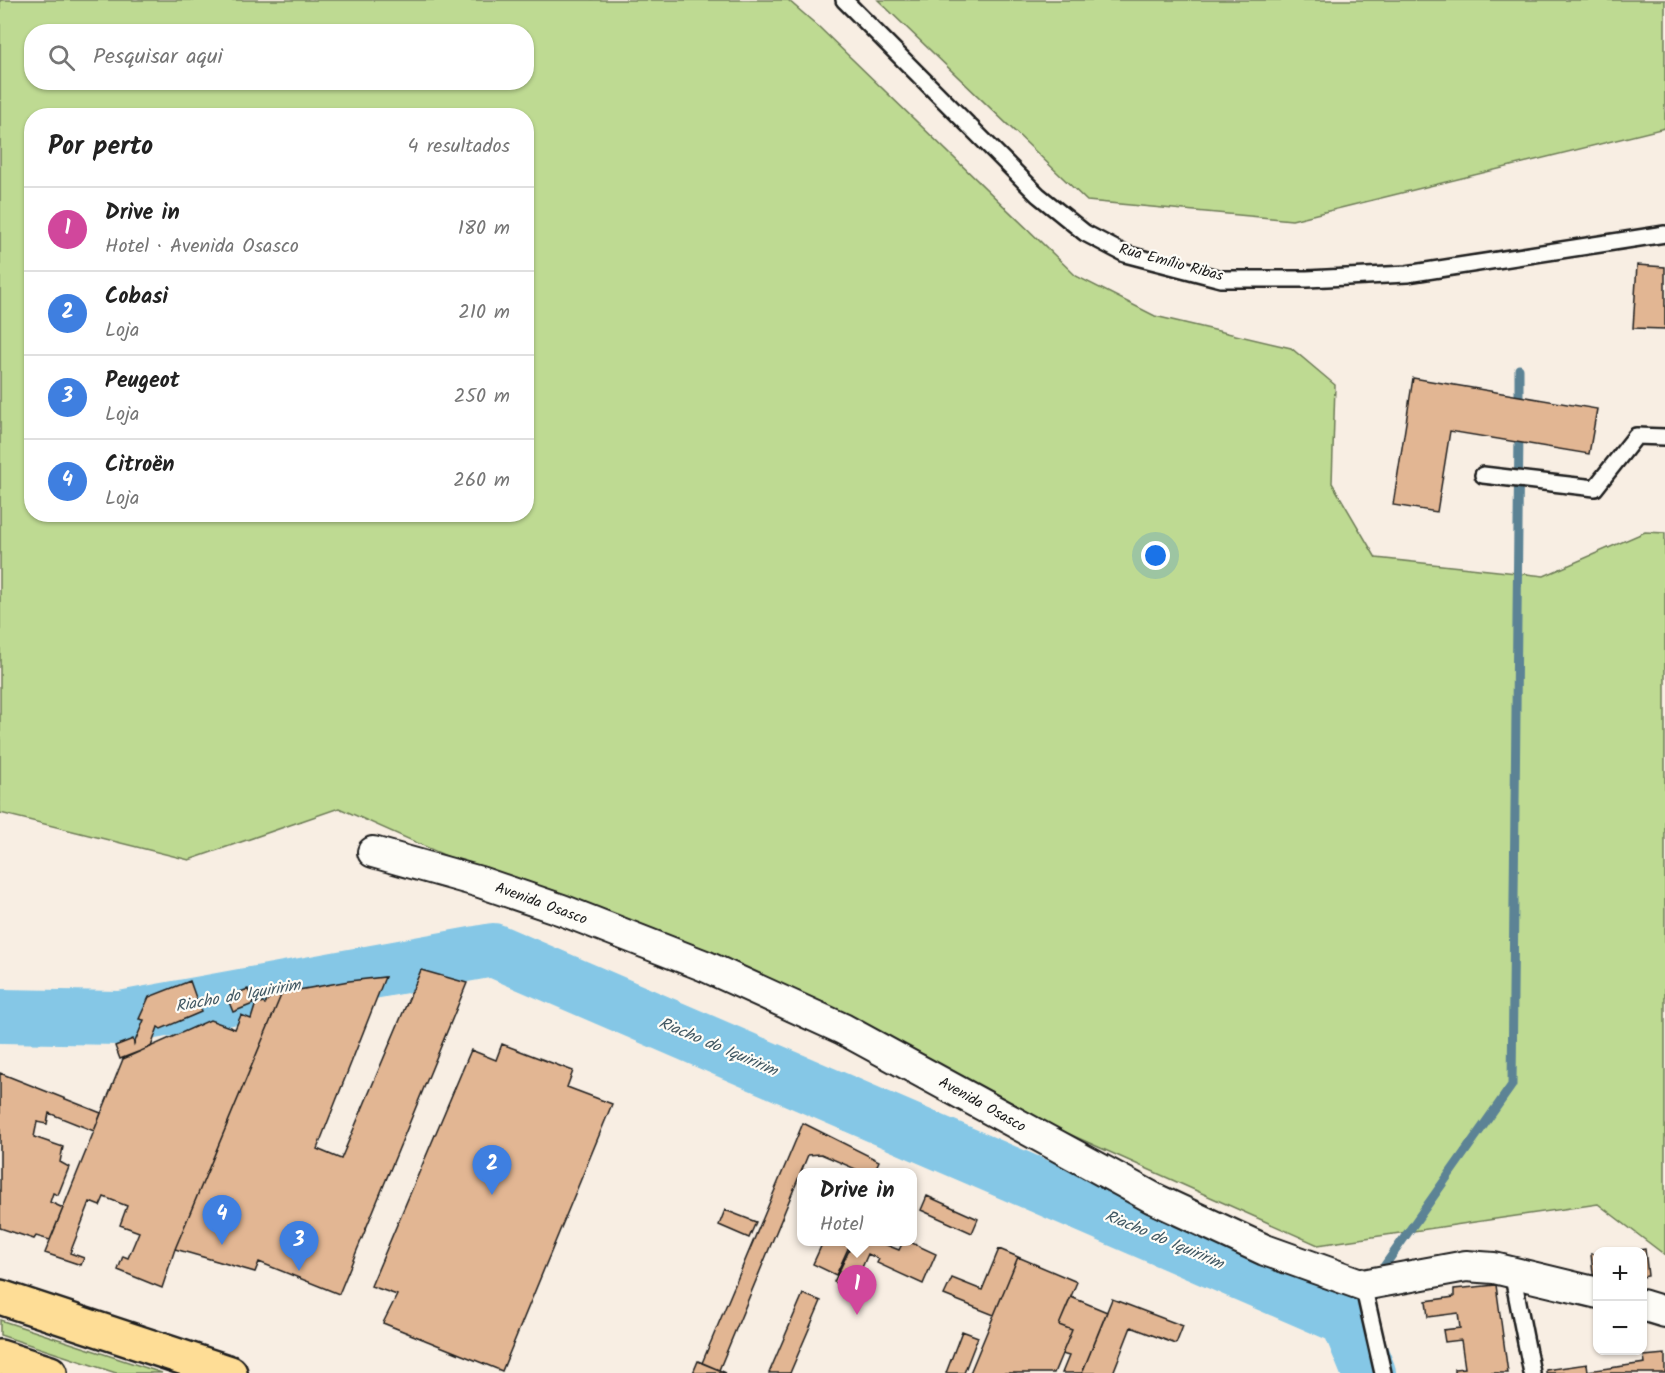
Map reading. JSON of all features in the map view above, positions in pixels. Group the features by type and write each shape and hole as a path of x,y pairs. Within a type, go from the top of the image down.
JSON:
{"main road":[{"path":"0,1297 231,1373"},
{"path":"0,1357 50,1373"}],"street":[{"name":"Avenida Osasco","path":"373,852 490,885 562,910 705,966 843,1029 1153,1198 1265,1250 1363,1285"},
{"path":"1363,1285 1467,1266 1494,1268 1593,1292"},
{"path":"1647,1307 1665,1312"}],"lane":[{"name":"Rua Emílio Ribas","path":"844,0 1038,195 1085,233 1125,254 1221,279 1307,279 1407,274 1665,234"},
{"path":"1483,475 1595,488 1636,436 1665,438"},
{"path":"1512,1272 1532,1373"},
{"path":"1363,1285 1383,1373"}],"green space":[{"path":"0,0 788,0 819,27 1076,276 1155,316 1291,348 1335,385 1332,483 1376,558 1544,576 1645,532 1665,533 1665,1255 1598,1204 1318,1245 339,808 189,860 0,813"},
{"path":"878,0 1665,0 1665,128 1292,220 1087,201"},
{"path":"0,1320 162,1373 116,1373 0,1335"}],"building":[{"path":"1637,265 1665,267 1665,329 1633,328"},
{"path":"1413,378 1597,409 1589,454 1450,431 1437,512 1393,505"},
{"path":"421,970 467,983 339,1294 259,1262 255,1272 175,1249 282,993 385,977 317,1149 341,1159"},
{"path":"190,981 201,1012 161,1029 158,1027 151,1047 120,1059 115,1046 133,1039 134,1044 144,1020 139,1019 149,997"},
{"path":"248,989 253,1004 233,1012 227,997"},
{"path":"282,993 175,1249 162,1288 118,1270 123,1256 128,1258 139,1232 120,1225 127,1206 104,1197 100,1206 90,1202 70,1253 84,1258 81,1265 45,1253 123,1059 210,1020 235,1029 241,1015 251,1019 256,1003 265,1004 268,999"},
{"path":"502,1044 573,1071 567,1087 612,1104 502,1371 383,1323 397,1295 371,1286 471,1050 496,1060"},
{"path":"0,1073 101,1113 94,1131 49,1113 47,1124 37,1122 34,1137 63,1147 60,1162 69,1167 58,1195 53,1193 50,1202 63,1208 50,1240 36,1236 34,1239 0,1228"},
{"path":"803,1123 879,1161 876,1168 853,1168 821,1154 808,1155 803,1168 797,1168 797,1182 719,1370 702,1363"},
{"path":"927,1196 978,1219 972,1233 921,1210"},
{"path":"725,1210 756,1222 749,1238 719,1225"},
{"path":"917,1245 936,1254 923,1284 877,1263 879,1259 868,1254 852,1290 834,1282 851,1246 889,1246 899,1250 901,1246"},
{"path":"821,1246 849,1246 836,1275 813,1264"},
{"path":"999,1249 1018,1257 994,1315 944,1295 952,1278 982,1290"},
{"path":"1018,1257 1077,1282 1059,1325 1072,1330 1054,1373 970,1373"},
{"path":"1496,1285 1508,1373 1455,1373 1455,1369 1465,1368 1461,1340 1445,1342 1443,1330 1460,1328 1458,1313 1428,1317 1426,1301 1454,1297 1454,1289"},
{"path":"803,1294 821,1301 790,1373 769,1373"},
{"path":"1071,1297 1107,1312 1082,1373 1062,1373 1069,1356 1062,1354 1072,1330 1059,1325"},
{"path":"1112,1299 1183,1326 1176,1344 1131,1327 1113,1373 1082,1373"},
{"path":"962,1331 978,1337 964,1373 946,1373"},
{"path":"1665,1354 1665,1373 1546,1373 1546,1370 1587,1364 1588,1371 1645,1363 1644,1356"},
{"path":"698,1361 726,1373 693,1373"}],"waterway":[{"path":"1519,369 1519,408"},
{"path":"1378,1275 1512,1085 1519,431"},
{"name":"Riacho do Iquiririm","path":"0,1016 120,1018 493,950 1347,1319 1369,1373"},
{"path":"1347,1319 1365,1294"}],"place":[{"name":"Cobasi","path":"492,1195"},
{"name":"Citroën","path":"222,1245"},
{"name":"Peugeot","path":"299,1271"},
{"name":"Drive in","path":"857,1315"}]}
